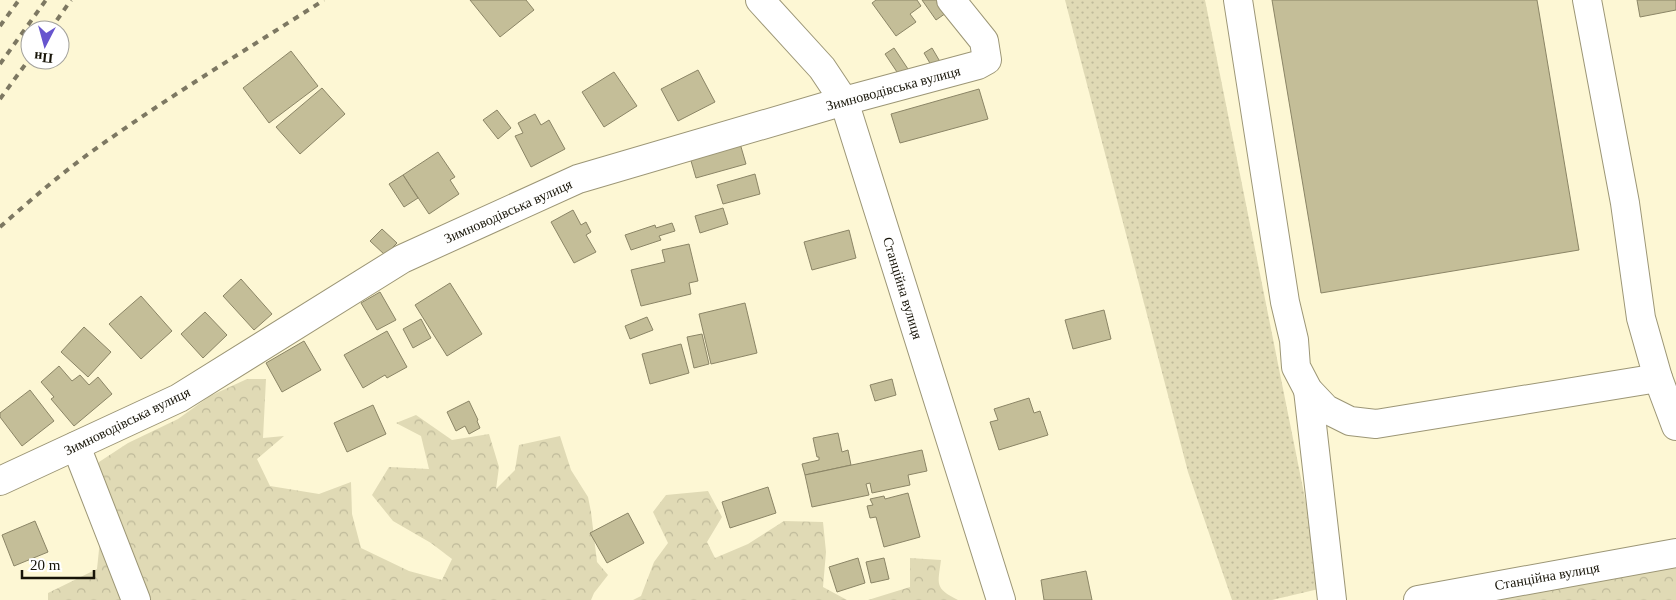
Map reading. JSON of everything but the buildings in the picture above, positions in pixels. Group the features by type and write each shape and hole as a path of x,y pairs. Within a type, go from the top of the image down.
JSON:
{"street":[{"name":"Станційна вулиця","path":"760,0 822,68 844,101 1001,600"},
{"name":"Зимноводівська вулиця","path":"0,481 179,398 402,259 561,187 578,180 844,101 978,65 987,60 984,41 951,0"},
{"path":"1238,0 1283,293 1294,340 1296,367 1308,390 1326,409 1350,421 1376,424 1658,378"},
{"path":"1587,0 1625,203 1641,318 1658,378 1676,426"},
{"path":"1308,390 1332,600"},
{"path":"76,446 136,600"},
{"name":"Станційна вулиця","path":"1418,600 1676,553"}],"green space":[{"path":"1065,0 1205,0 1323,588 1272,600 1232,600 1188,472"},
{"path":"247,379 266,379 263,438 284,436 257,459 270,486 319,494 351,482 352,514 361,548 409,571 442,580 452,559 431,543 393,521 372,495 389,467 429,469 421,436 396,423 416,415 452,440 489,434 499,467 496,489 515,470 519,445 560,436 571,470 588,497 597,562 608,575 591,600 48,600 48,593 97,569 100,540 99,462 128,443 178,419 210,396"},
{"path":"708,491 722,517 707,542 715,558 748,544 784,521 823,522 826,552 823,587 847,600 633,600 641,596 654,562 668,543 653,512 666,495"},
{"path":"910,558 941,560 939,584 945,592 958,600 868,600 910,587"},
{"path":"1676,559 1676,600 1471,600"}],"railway":[{"path":"0,26 19,0"},
{"path":"0,64 46,0"},
{"path":"57,20 71,0"},
{"path":"0,227 62,174 128,126 324,0"},
{"path":"0,99 21,70"}]}
